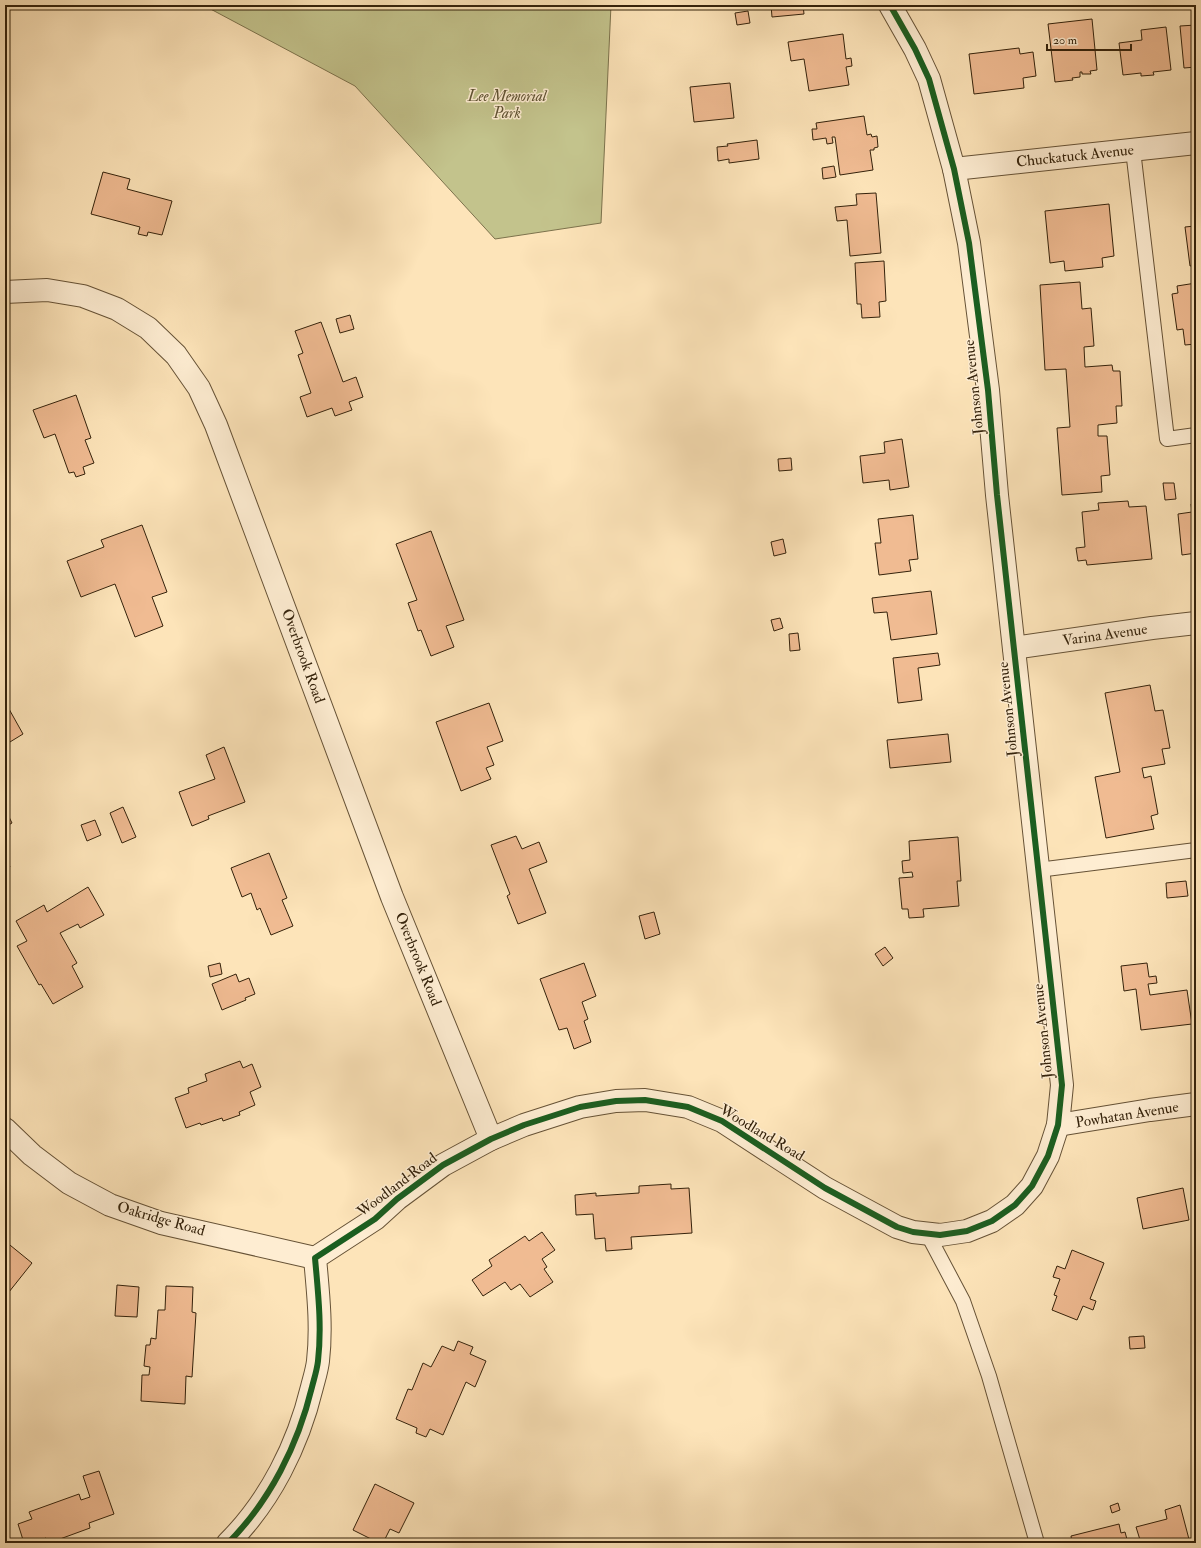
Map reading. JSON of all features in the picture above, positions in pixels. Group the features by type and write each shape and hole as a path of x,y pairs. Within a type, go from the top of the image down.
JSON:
{"street":[{"name":"Johnson Avenue","path":"825,1188 897,1227 913,1232 940,1235 967,1231 992,1221 1015,1205 1032,1186 1048,1156 1058,1125 1062,1085 997,494 988,390 969,243 954,169 929,79 915,49 890,5"},
{"name":"Chuckatuck Avenue","path":"954,169 1196,143"},
{"name":"Overbrook Road","path":"5,292 11,290 47,290 83,296 117,309 148,328 176,355 199,388 219,432 392,897 491,1139"},
{"name":"Varina Avenue","path":"1014,648 1196,623"},
{"name":"Woodland Road","path":"315,1258 375,1219 397,1199 443,1165 491,1139 524,1125 580,1107 616,1101 645,1100 688,1107 722,1120 825,1188"},
{"name":"Powhatan Avenue","path":"1058,1125 1196,1104"},
{"name":"Oakridge Road","path":"5,1129 32,1155 69,1183 110,1205 161,1223 315,1258"},
{"path":"228,1543 246,1525 269,1492 291,1450 307,1406 318,1362 320,1320 315,1258"}],"lane":[{"path":"1133,150 1167,439 1196,435"},
{"path":"1038,870 1196,850"},
{"path":"927,1233 963,1301 989,1376 1037,1543"}],"green space":[{"name":"Lee Memorial Park","path":"203,5 611,5 601,223 495,239 355,86"}],"building":[{"path":"771,5 803,5 804,14 772,17"},
{"path":"748,11 750,23 737,25 735,13"},
{"path":"1092,19 1097,70 1090,71 1091,74 1082,74 1082,72 1080,72 1080,77 1072,78 1073,80 1055,82 1048,24"},
{"path":"1196,25 1196,67 1184,68 1180,26"},
{"path":"1166,27 1171,70 1153,72 1154,75 1141,76 1141,73 1123,75 1119,43 1142,40 1141,30"},
{"path":"843,34 846,59 851,58 852,66 846,67 849,85 809,91 804,59 791,61 788,42"},
{"path":"1019,48 1020,54 1033,52 1036,76 1023,78 1024,88 974,94 969,54"},
{"path":"730,83 734,118 694,122 690,87"},
{"path":"864,116 867,135 871,134 872,137 877,136 878,147 874,148 874,150 870,150 873,170 840,175 835,137 832,137 833,143 827,144 826,138 813,140 812,129 817,129 816,123"},
{"path":"757,140 759,159 729,163 729,159 718,161 717,147 728,146 727,144"},
{"path":"834,166 836,177 823,179 822,168"},
{"path":"103,172 130,179 127,189 172,201 162,235 148,232 147,236 138,234 140,227 91,214"},
{"path":"876,193 881,253 850,256 847,220 837,221 835,207 857,205 856,194"},
{"path":"1196,203 1196,265 1190,266 1185,227 1195,226 1192,204"},
{"path":"1109,204 1114,256 1102,258 1103,267 1065,271 1064,261 1050,263 1045,211"},
{"path":"884,261 886,301 879,302 880,317 862,318 861,304 857,304 855,263"},
{"path":"1080,282 1082,309 1091,308 1094,346 1084,347 1085,367 1112,365 1113,371 1120,371 1122,406 1116,406 1117,423 1098,425 1098,436 1107,436 1110,475 1101,476 1102,492 1062,495 1057,428 1070,427 1066,369 1045,370 1040,285"},
{"path":"1196,283 1196,344 1185,345 1183,329 1177,330 1172,294 1178,293 1177,286"},
{"path":"350,315 354,329 340,333 336,319"},
{"path":"321,322 343,382 356,377 363,397 349,402 352,410 335,416 332,408 307,417 300,397 311,393 298,355 303,353 295,331"},
{"path":"76,395 91,438 85,440 94,463 83,467 85,474 76,477 74,472 69,473 55,434 44,438 33,410"},
{"path":"902,439 909,487 890,490 889,480 863,483 860,456 885,453 884,442"},
{"path":"791,458 792,470 779,471 778,459"},
{"path":"1163,483 1174,483 1176,499 1165,500"},
{"path":"1128,501 1129,507 1146,506 1152,559 1087,565 1086,560 1078,561 1076,548 1085,547 1082,512 1099,510 1098,503"},
{"path":"1191,504 1196,504 1196,553 1182,555 1178,514 1192,512"},
{"path":"913,515 918,559 909,560 911,571 879,575 875,543 881,543 878,519"},
{"path":"142,525 167,592 152,597 163,626 135,637 115,584 81,597 67,561 104,547 101,540"},
{"path":"431,531 464,620 446,626 454,647 431,656 421,630 418,631 408,603 417,600 396,544"},
{"path":"783,539 786,553 774,556 771,542"},
{"path":"931,591 937,634 891,640 887,612 874,613 872,598"},
{"path":"780,618 783,628 774,631 771,620"},
{"path":"798,633 800,650 790,651 789,634"},
{"path":"938,653 940,665 918,668 922,700 898,703 893,658"},
{"path":"1150,685 1155,711 1163,710 1170,748 1162,749 1165,764 1142,768 1144,778 1151,776 1158,814 1151,816 1154,829 1106,838 1095,777 1120,772 1105,693"},
{"path":"489,703 503,741 487,747 494,765 486,768 491,779 461,791 436,722"},
{"path":"9,709 23,734 5,745 5,711"},
{"path":"1196,711 1196,737 1192,712"},
{"path":"948,734 951,762 890,768 887,740"},
{"path":"224,747 245,802 208,816 209,819 192,826 179,792 215,779 206,755"},
{"path":"123,807 136,837 122,843 110,813"},
{"path":"5,809 12,823 5,827"},
{"path":"95,820 101,835 87,841 81,825"},
{"path":"516,836 522,849 539,842 547,862 529,869 546,913 518,924 507,896 510,894 491,845"},
{"path":"958,837 961,881 957,881 959,906 923,909 924,917 909,918 908,909 902,909 899,878 913,877 912,872 903,873 902,861 910,860 909,841"},
{"path":"269,853 287,898 282,900 293,926 271,935 260,908 257,910 251,893 242,897 231,868"},
{"path":"5,857 10,867 5,870"},
{"path":"1186,881 1188,896 1167,898 1166,883"},
{"path":"88,887 104,915 80,928 78,924 60,933 77,963 72,966 83,987 53,1004 41,984 39,985 17,946 27,941 16,921 44,905 47,912"},
{"path":"654,912 660,934 645,939 639,916"},
{"path":"885,947 893,958 883,966 875,954"},
{"path":"220,963 222,974 210,977 208,966"},
{"path":"584,963 596,996 582,1002 588,1019 584,1021 591,1042 574,1049 567,1028 559,1030 540,979"},
{"path":"1147,963 1149,977 1156,976 1157,983 1148,984 1150,995 1187,990 1192,1024 1141,1030 1136,989 1124,991 1121,966"},
{"path":"236,974 239,982 249,978 255,994 245,998 246,1000 222,1010 212,984"},
{"path":"240,1061 243,1068 252,1064 261,1087 250,1092 255,1105 239,1112 240,1115 223,1121 222,1118 186,1128 175,1098 189,1093 188,1088 207,1081 205,1074"},
{"path":"671,1184 671,1189 689,1188 692,1233 631,1237 632,1249 606,1251 605,1238 595,1239 593,1214 576,1215 575,1195 596,1193 596,1196 639,1193 639,1186"},
{"path":"1183,1188 1189,1220 1143,1229 1137,1198"},
{"path":"542,1232 555,1250 542,1259 547,1267 544,1269 553,1282 530,1297 520,1284 511,1290 505,1282 483,1296 472,1280 492,1266 489,1260 525,1236 529,1241"},
{"path":"5,1241 32,1263 5,1297"},
{"path":"1072,1250 1104,1263 1090,1299 1096,1301 1093,1310 1083,1306 1077,1320 1052,1310 1057,1296 1054,1295 1060,1279 1053,1277 1057,1266 1065,1269"},
{"path":"117,1285 139,1287 137,1317 115,1316"},
{"path":"166,1286 193,1287 192,1312 196,1313 192,1377 186,1376 185,1404 141,1401 142,1375 149,1375 150,1367 144,1366 146,1345 150,1345 151,1338 156,1339 158,1310 165,1310"},
{"path":"1144,1336 1145,1348 1130,1349 1129,1337"},
{"path":"458,1341 473,1347 470,1354 486,1361 475,1387 466,1382 443,1435 430,1429 426,1437 416,1433 417,1428 396,1419 408,1389 412,1390 423,1363 431,1367 442,1346 454,1351"},
{"path":"99,1471 114,1514 89,1523 90,1528 49,1543 47,1543 46,1538 31,1543 24,1543 18,1524 32,1519 29,1512 79,1494 81,1500 90,1497 83,1476"},
{"path":"375,1484 414,1503 399,1533 390,1529 383,1543 379,1543 353,1530"},
{"path":"1118,1503 1120,1510 1112,1513 1110,1506"},
{"path":"1180,1505 1190,1543 1141,1543 1136,1527 1167,1519 1165,1510"},
{"path":"1119,1524 1121,1533 1125,1532 1128,1543 1072,1543 1071,1536"}],"cycle path":[{"path":"228,1543 257,1509 269,1490 290,1451 306,1409 317,1368 320,1335 315,1258 375,1219 397,1199 443,1165 491,1139 524,1125 580,1107 616,1101 645,1100 688,1107 722,1121 825,1188 897,1227 913,1232 940,1235 967,1231 992,1221 1015,1205 1032,1186 1048,1156 1058,1125 1062,1085 997,495 988,390 969,243 954,169 929,79 915,49 890,5"}]}
